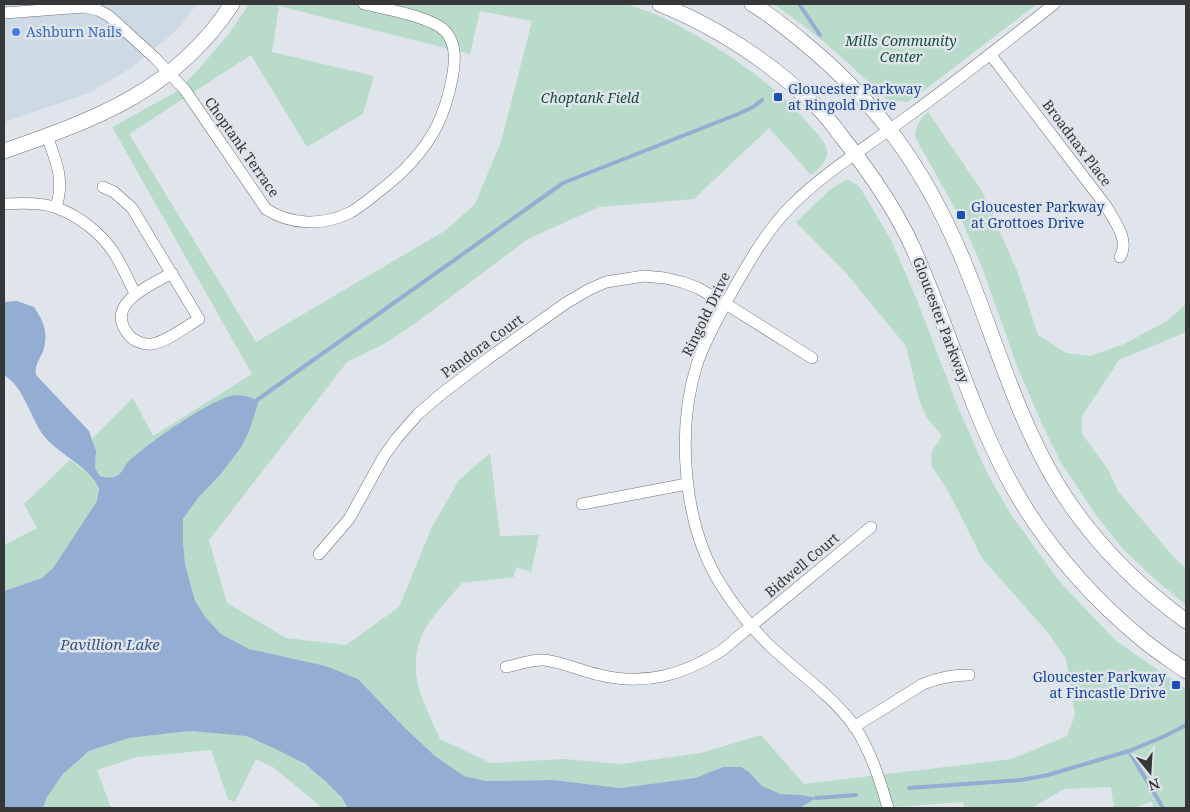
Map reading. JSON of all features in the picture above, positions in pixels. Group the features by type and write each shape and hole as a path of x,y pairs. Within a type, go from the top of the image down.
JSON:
{"main road":[{"path":"4,151 86,121 124,103 153,86 201,44 232,4"},
{"name":"Gloucester Parkway","path":"660,4 694,19 767,64 822,112 856,154 891,206 912,248 974,405 996,456 1016,493 1047,540 1077,578 1103,605 1144,642 1186,670"},
{"path":"752,4 828,62 890,129 922,177 943,215 963,261 1019,410 1058,486 1083,522 1108,552 1152,595 1186,621"}],"street":[{"name":"Choptank Terrace","path":"4,13 84,7 98,10 109,16 169,73 184,90 266,209 277,216 301,222 313,222 336,218 358,207 391,183 409,166 424,147 437,126 446,103 455,54 452,42 446,32 437,24 364,4"},
{"name":"Ringold Drive","path":"888,808 874,764 854,727 831,700 769,645 752,627 727,594 709,563 698,532 685,460 686,427 692,385 708,336 745,268 766,236 790,207 819,181 1054,4"},
{"name":"Broadnax Place","path":"990,54 1106,206 1119,227 1123,240 1124,250 1120,257"},
{"path":"47,136 57,165 61,186 56,207"},
{"path":"102,187 114,192 132,208 172,273 199,319 163,340 150,344 138,342 128,335 123,324 122,312 127,301 136,293 172,273"},
{"path":"4,204 20,203 56,207 88,226 114,253 136,293"},
{"name":"Pandora Court","path":"319,554 349,519 384,456 418,414 486,360 588,290 620,279 644,276 665,278 698,288 812,358"},
{"path":"582,504 688,484"},
{"name":"Bidwell Court","path":"506,667 542,660 616,679 651,679 667,676 695,666 721,651 752,627 871,527"},
{"path":"854,727 923,684 954,675 969,675"}],"shaded area":[{"path":"4,4 197,4 177,30 131,68 89,93 4,122"}],"green space":[{"name":"Choptank Field","path":"249,4 627,4 670,21 728,55 764,81 797,112 822,140 827,154 823,163 811,175 769,128 694,199 599,207 528,239 417,322 384,344 347,362 209,540 227,603 286,638 346,645 399,607 432,527 459,480 490,453 500,536 539,535 531,572 516,567 514,577 462,583 425,629 416,658 416,672 422,698 440,739 491,763 564,759 621,764 701,753 761,735 804,784 1012,759 1067,736 1075,715 1066,659 1049,634 982,558 947,489 932,467 931,453 942,436 927,418 919,400 906,346 846,273 796,222 831,189 847,179 859,186 891,240 917,300 957,405 986,471 1010,513 1059,581 1116,641 1186,689 1186,808 1154,808 1151,801 1135,808 1114,808 1111,787 1064,789 1032,808 964,808 963,802 882,808 800,808 816,798 781,794 762,786 749,772 723,767 695,778 620,788 553,780 486,781 464,776 435,756 358,679 326,666 249,649 221,634 206,618 195,601 185,564 183,519 198,498 220,475 258,404 203,409 154,441 126,464 120,474 110,479 100,476 95,468 96,451 92,439 133,398 153,436 252,374 112,127 176,92 228,35","holes":["279,6 470,54 480,11 532,21 501,142 475,204 446,230 256,342 129,134 251,55 307,147 363,114 374,76 272,52"]},
{"name":"Mills Community Center","path":"773,4 1037,4 907,102 887,100 818,37"},
{"path":"928,112 982,191 1017,271 1038,335 1066,353 1090,356 1124,344 1167,321 1186,304 1186,332 1119,360 1082,416 1082,434 1107,468 1118,491 1176,560 1186,568 1186,605 1122,548 1096,515 1060,461 1017,366 982,267 962,221 915,137 919,123"},
{"path":"70,460 94,480 98,490 97,501 53,568 42,578 4,591 4,545 37,528 24,504"},
{"path":"190,731 243,735 263,741 291,756 317,774 348,808 320,808 319,805 273,767 256,759 235,802 228,799 211,750 137,757 97,770 111,808 43,808 47,797 63,774 89,751 129,738"}],"water":[{"name":"Pavillion Lake","path":"17,301 34,307 44,326 45,342 36,368 36,375 89,431 96,451 95,468 100,476 109,478 118,475 127,463 161,435 207,406 238,395 257,400 258,404 242,446 220,475 198,498 183,519 185,564 195,601 206,618 221,634 249,649 326,666 358,679 435,756 464,776 486,781 553,780 620,788 695,778 723,767 741,767 749,772 762,786 781,794 816,798 800,808 348,808 341,797 305,764 278,750 247,736 190,731 129,738 89,751 63,774 47,797 43,808 4,808 4,591 42,578 53,568 97,501 99,489 89,474 44,436 17,387 4,375 4,302"}],"waterway":[{"path":"799,4 820,35"},
{"path":"257,400 563,183 738,114 753,107 762,100"},
{"path":"909,788 1021,780 1048,775 1129,751 1186,725"},
{"path":"1129,751 1163,808"},
{"path":"816,798 856,795"}],"place":[{"name":"Ashburn Nails","path":"16,32"},
{"name":"Gloucester Parkway at Ringold Drive","path":"778,97"},
{"name":"Gloucester Parkway at Grottoes Drive","path":"961,215"},
{"name":"Gloucester Parkway at Fincastle Drive","path":"1176,685"}]}
